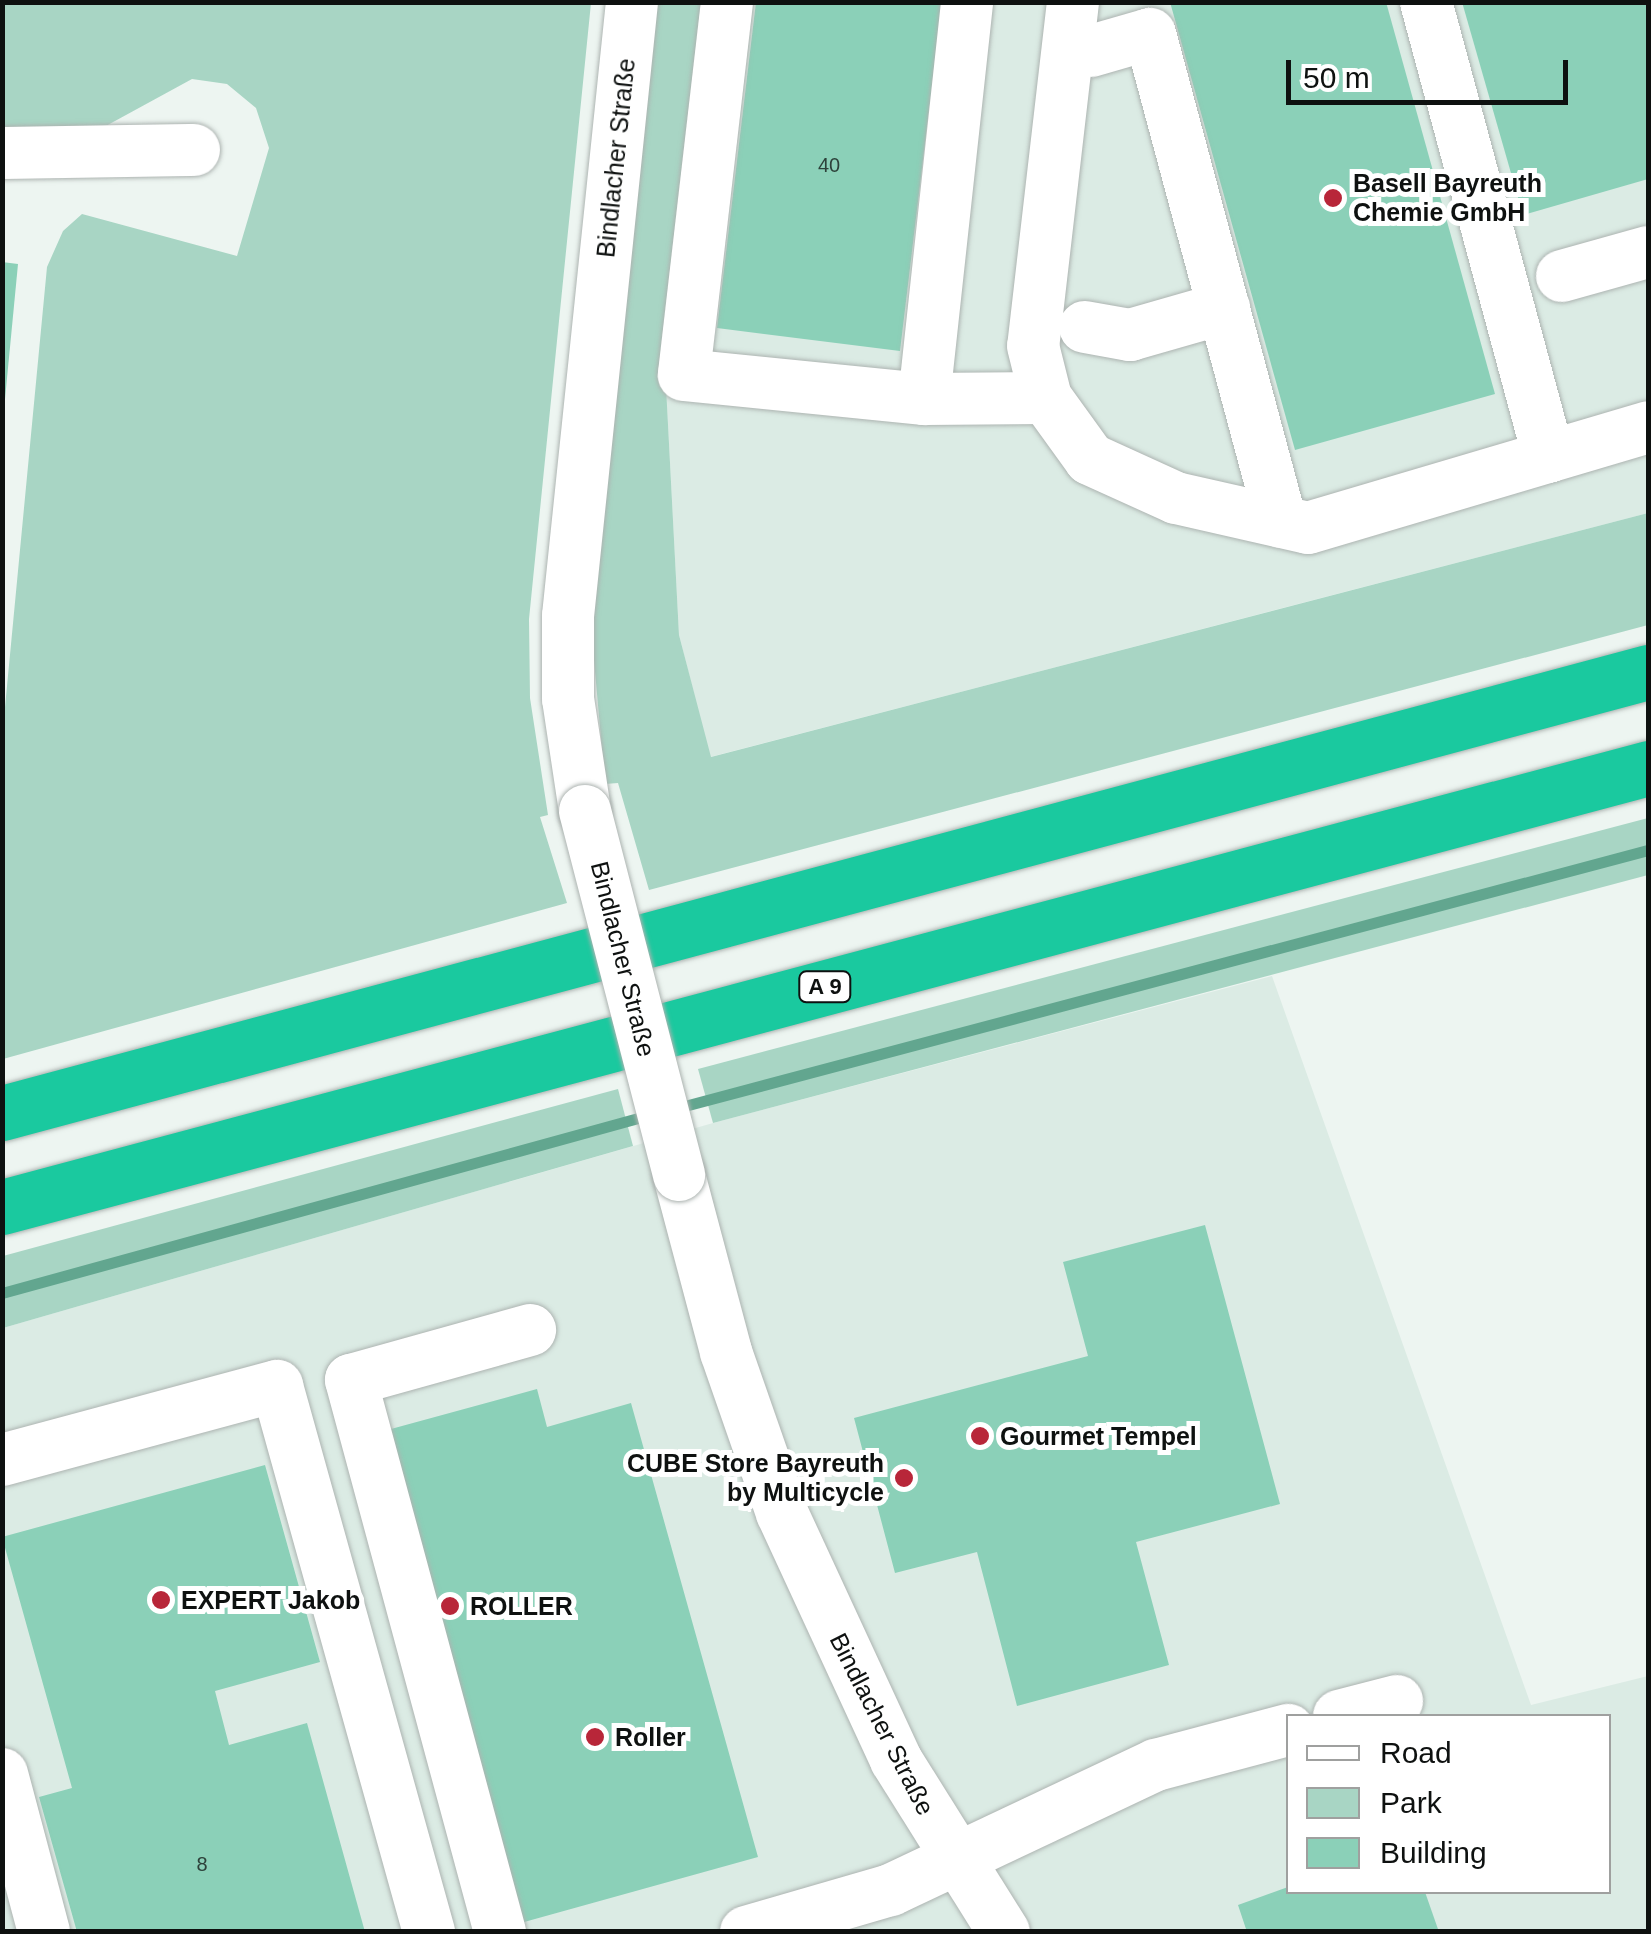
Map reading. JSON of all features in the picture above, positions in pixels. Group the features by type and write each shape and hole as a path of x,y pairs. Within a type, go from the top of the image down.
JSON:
{"highway":[{"path":"2,1113 1648,672"},
{"name":"A 9","path":"2,1208 1648,768"}],"street":[{"name":"Bindlacher Straße","path":"632,2 576,515 568,700 585,812 726,1352 782,1512 888,1742 956,1862 1004,1932"},
{"path":"727,2 684,376 924,399 1046,398"},
{"path":"924,399 968,2"},
{"path":"1073,2 1033,346 1046,398 1090,459 1176,498 1308,528 1648,427"},
{"path":"1426,2 1549,457"},
{"path":"1091,51 1150,34 1282,522"},
{"path":"2,154 194,150"},
{"path":"1562,276 1648,252"},
{"path":"1085,327 1130,335 1224,308"},
{"path":"500,1932 424,1620 350,1380 530,1330"},
{"path":"2,1460 277,1386 428,1932"},
{"path":"1347,1714 1397,1702"},
{"path":"746,1932 892,1890 1156,1764 1286,1731"},
{"path":"2,1774 44,1932"}],"shaded area":[{"path":"706,3 1648,3 1648,513 710,757 679,635 666,386"},
{"path":"1272,976 1531,1705 1648,1676 1648,1931 3,1932 3,1328 713,1123"}],"green space":[{"path":"3,3 591,3 529,619 530,698 548,815 540,817 567,903 3,1059 3,728 47,267 63,231 82,214 237,256 269,148 256,108 227,84 192,79 93,133 3,132"},
{"path":"652,3 706,3 666,386 679,635 711,757 1648,513 1648,625 649,890 618,783 605,784 590,615"},
{"path":"1648,818 1648,875 713,1123 698,1069"},
{"path":"618,1089 633,1146 3,1328 3,1256"}],"building":[{"path":"756,2 942,2 900,351 717,328"},
{"name":"Basell Bayreuth Chemie GmbH","path":"1170,2 1386,2 1495,394 1295,450"},
{"path":"1462,2 1648,2 1648,179 1523,215"},
{"path":"2,262 18,264 5,399 2,399"},
{"path":"1205,1225 1280,1504 1136,1542 1169,1665 1017,1706 977,1552 895,1573 854,1418 1088,1356 1063,1262"},
{"name":"Roller","path":"537,1389 547,1427 631,1403 758,1857 517,1924 380,1432"},
{"path":"265,1465 320,1662 215,1691 229,1745 307,1723 365,1932 77,1932 39,1797 72,1788 2,1537"},
{"path":"1286,1888 1286,1894 1426,1894 1439,1932 1247,1932 1238,1905"}],"waterway":[{"path":"677,1108 1648,850"},
{"path":"2,1293 649,1115"}],"place":[{"name":"Basell Bayreuth Chemie GmbH","path":"1333,198"},
{"name":"Gourmet Tempel","path":"980,1436"},
{"name":"CUBE Store Bayreuth by Multicycle","path":"904,1478"},
{"name":"EXPERT Jakob","path":"161,1600"},
{"name":"ROLLER","path":"450,1606"},
{"name":"Roller","path":"595,1737"}]}
